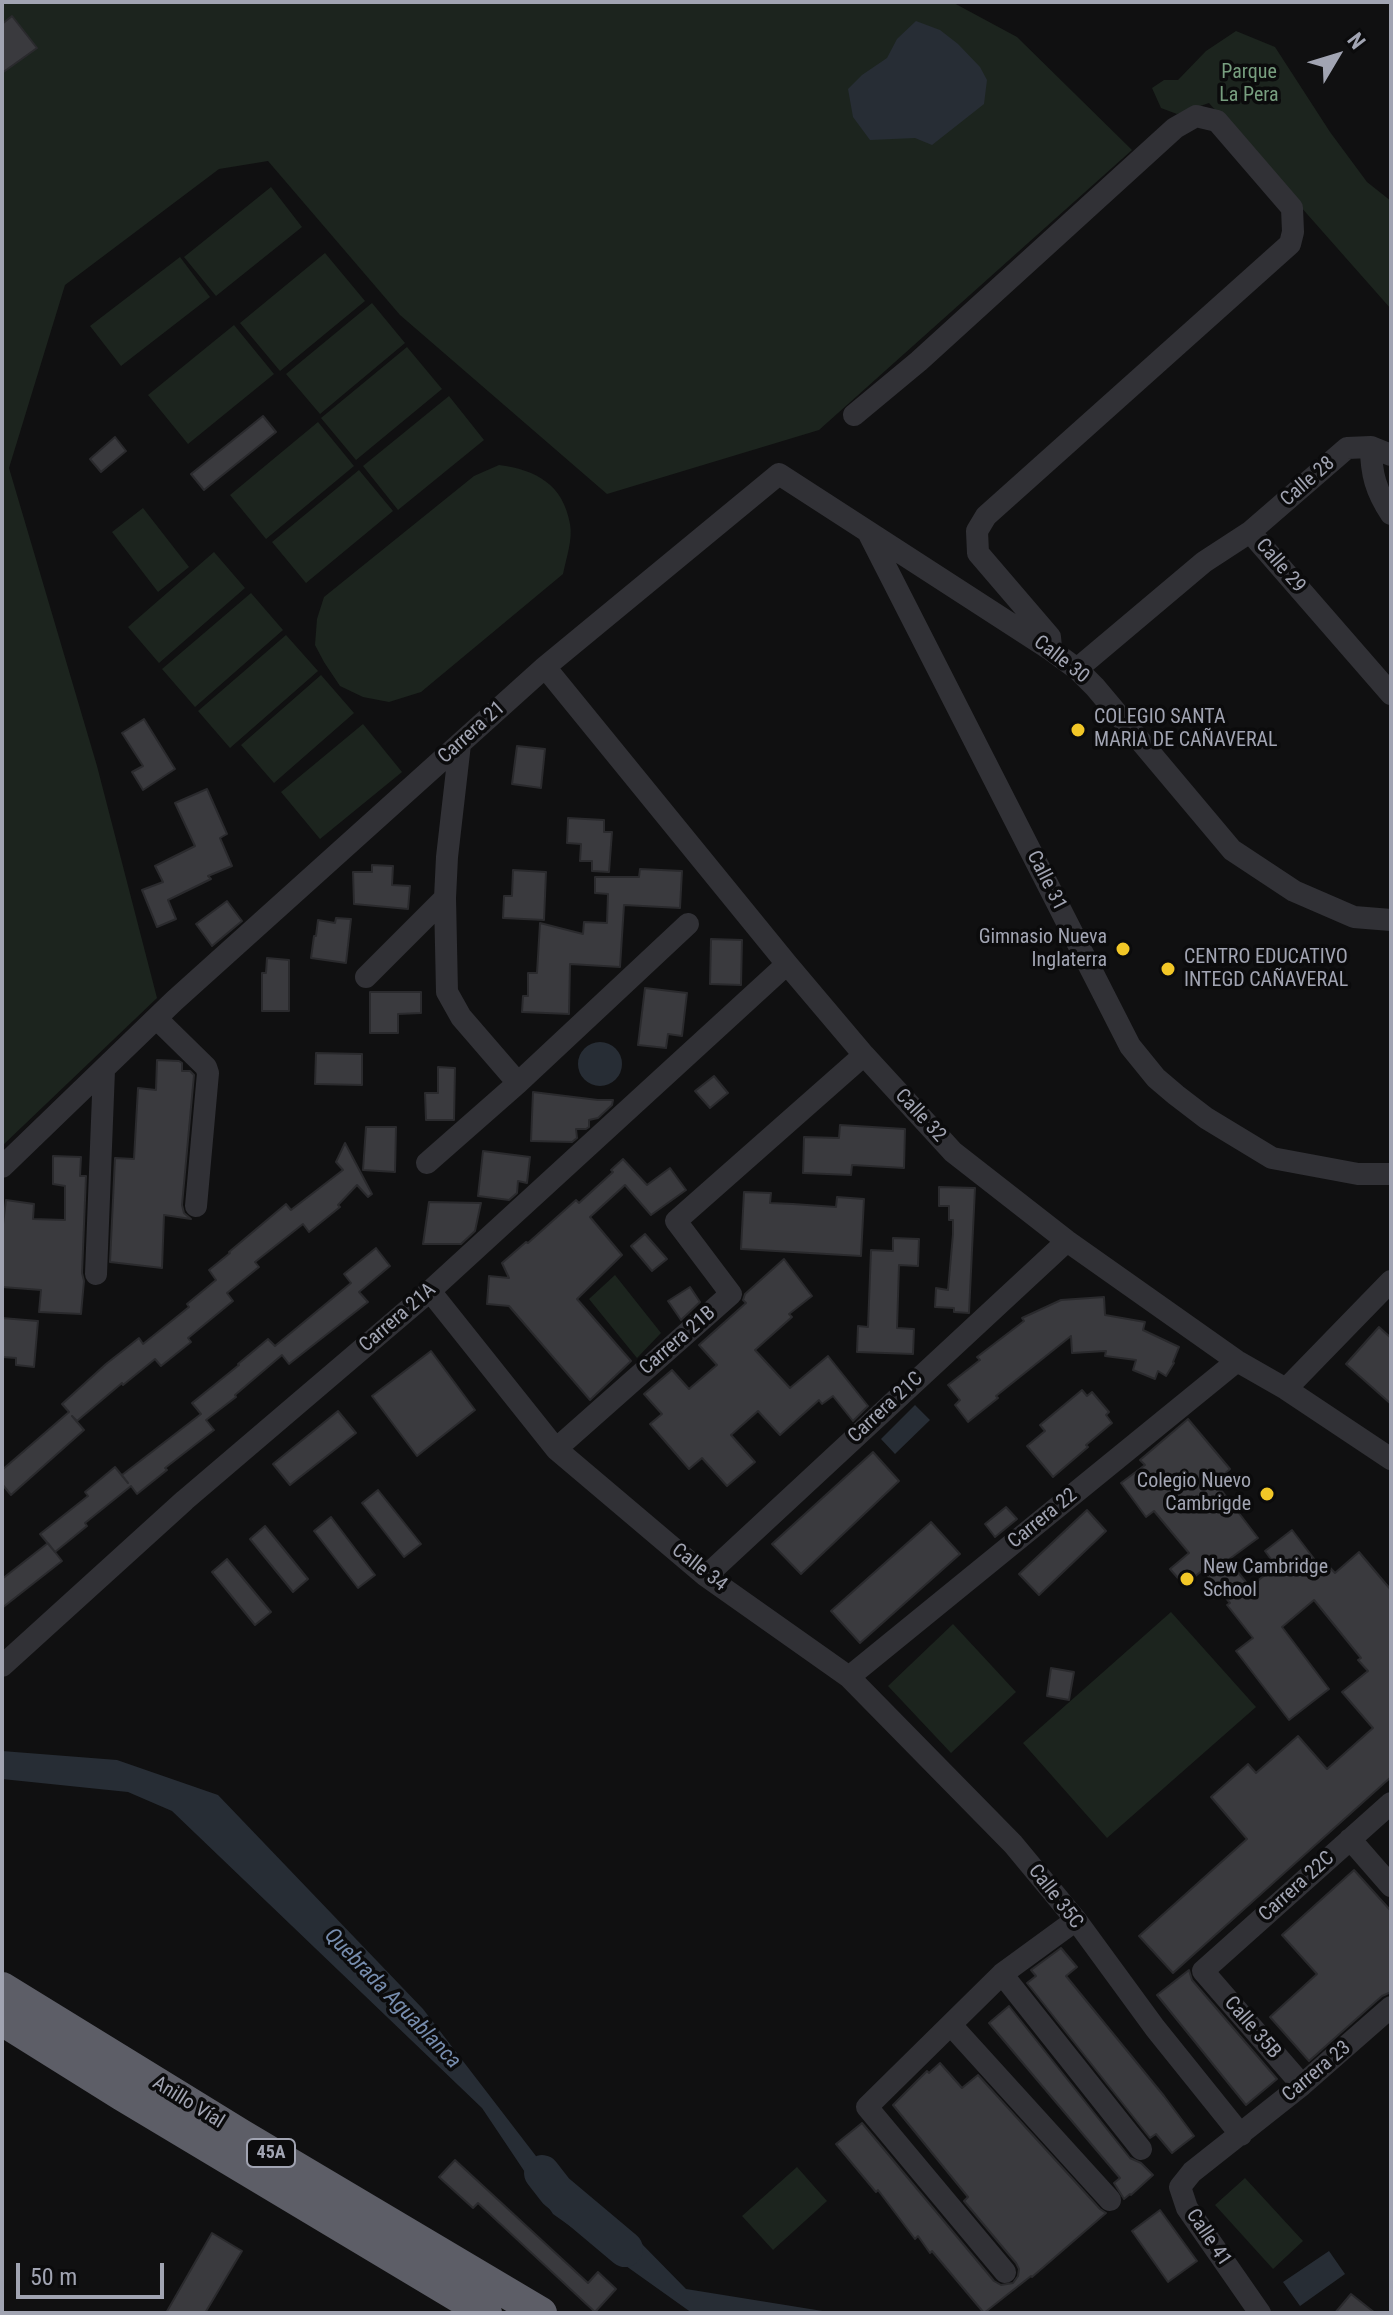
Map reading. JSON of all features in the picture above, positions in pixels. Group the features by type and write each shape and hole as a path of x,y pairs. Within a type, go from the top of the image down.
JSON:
{"highway":[{"name":"Anillo Víal","path":"2,1988 541,2313"},
{"name":"Anillo Víal","path":"2,2020 486,2313"}],"street":[{"path":"854,415 919,361 1175,128 1196,116 1217,121 1292,208 1290,244 986,516 977,531 978,553 1050,637 1051,650"},
{"name":"Calle 28","path":"1250,532 1347,448 1381,451 1371,469 1382,501 1391,514"},
{"name":"Calle 30","path":"779,474 1077,669 1232,850 1294,891 1354,917 1391,920"},
{"name":"Carrera 21","path":"2,1167 174,1001 545,667 779,474"},
{"name":"Calle 29","path":"1077,669 1204,562 1250,532 1391,694"},
{"name":"Calle 31","path":"868,533 1130,1046 1156,1078 1206,1118 1272,1158 1358,1174 1391,1174"},
{"name":"Calle 32","path":"545,667 787,964 864,1055 953,1152 1067,1241 1237,1361 1286,1389 1391,1459"},
{"path":"460,744 447,857 447,992 461,1017 518,1083"},
{"path":"366,977 445,898"},
{"path":"427,1163 518,1083 688,924"},
{"name":"Carrera 21A","path":"2,1666 185,1500 430,1291 787,964"},
{"path":"157,1019 202,1062 208,1073 196,1206"},
{"name":"Carrera 21B","path":"556,1449 731,1294 676,1221 864,1055"},
{"path":"96,1274 104,1070"},
{"name":"Carrera 21C","path":"706,1576 1067,1241"},
{"path":"1286,1389 1391,1281"},
{"path":"430,1291 556,1449"},
{"name":"Carrera 22","path":"849,1677 1237,1361"},
{"name":"Calle 34","path":"556,1449 706,1576 849,1677"},
{"name":"Calle 35C","path":"849,1677 1013,1844 1076,1920 1155,2028 1241,2135"},
{"name":"Carrera 22C","path":"1203,1971 1391,1803"},
{"path":"1350,1839 1391,1886"},
{"path":"1005,2272 867,2107 1002,1974 1076,1920"},
{"name":"Calle 35B","path":"1203,1971 1302,2085"},
{"path":"1002,1974 1141,2149"},
{"name":"Carrera 23","path":"1241,2135 1391,2007"},
{"path":"951,2025 1110,2200"},
{"name":"Calle 41","path":"1241,2135 1192,2172 1180,2187 1187,2208 1260,2313"}],"green space":[{"path":"2,2 952,2 1017,37 1132,150 819,430 607,494 400,315 268,161 219,169 65,285 9,468 97,766 157,998 2,1146"},
{"name":"Parque La Pera","path":"1236,31 1275,47 1330,132 1367,182 1391,201 1391,309 1209,103 1177,114 1161,108 1152,88 1164,80 1178,80 1206,51"},
{"path":"271,187 302,227 216,296 184,257"},
{"path":"325,253 365,301 280,371 240,323"},
{"path":"180,257 210,297 121,366 90,326"},
{"path":"372,303 405,343 320,414 286,374"},
{"path":"234,325 274,374 188,444 148,395"},
{"path":"407,347 442,389 356,460 321,418"},
{"path":"449,396 484,440 398,510 363,466"},
{"path":"318,422 354,466 266,539 230,495"},
{"path":"499,465 536,475 546,481 561,499 571,530 563,574 421,692 389,702 363,697 340,686 315,645 317,619 324,597 474,476"},
{"path":"359,470 393,511 306,583 272,542"},
{"path":"143,508 189,567 158,592 112,532"},
{"path":"214,552 245,588 159,663 128,627"},
{"path":"251,593 283,630 195,707 162,669"},
{"path":"286,635 318,671 230,748 198,711"},
{"path":"321,675 354,713 274,783 241,745"},
{"path":"363,724 402,772 320,839 281,792"},
{"path":"615,1275 661,1333 637,1358 589,1299"},
{"path":"1171,1612 1256,1707 1107,1838 1023,1743"},
{"path":"953,1624 1016,1692 951,1753 888,1686"},
{"path":"797,2167 827,2201 773,2250 742,2216"},
{"path":"1245,2178 1303,2241 1273,2269 1215,2205"}],"water":[{"path":"916,21 940,30 980,67 987,80 984,104 932,145 915,138 870,140 853,117 848,89 887,58 897,39"},
{"path":"600,1042 615,1049 622,1064 615,1079 600,1086 585,1079 578,1064 585,1049"},
{"path":"915,1405 930,1420 895,1454 881,1439"},
{"path":"2,1751 117,1760 218,1795 423,2009 582,2216 639,2241 686,2289 835,2313 692,2313 553,2214 482,2108 172,1811 128,1792 2,1779"},
{"path":"1329,2251 1345,2274 1300,2306 1283,2282"}],"building":[{"path":"12,16 37,48 2,73 2,24"},
{"path":"263,416 276,432 204,490 191,474"},
{"path":"115,437 126,451 101,472 90,459"},
{"path":"144,719 175,769 143,790 132,772 143,766 122,733"},
{"path":"517,746 545,749 541,788 512,784"},
{"path":"207,789 227,834 220,838 232,866 208,876 211,879 168,900 176,919 157,927 142,890 163,882 155,866 195,846 175,803"},
{"path":"568,818 604,820 604,832 612,832 609,872 592,871 592,861 580,861 581,844 567,843"},
{"path":"372,865 393,866 392,885 410,886 408,909 354,904 353,872 372,872"},
{"path":"640,869 682,871 680,908 624,905 620,967 570,964 569,1014 522,1012 523,996 528,996 528,973 537,973 540,923 583,934 584,922 607,923 608,894 595,893 595,877 639,877"},
{"path":"513,870 546,872 544,920 503,918 504,896 512,896"},
{"path":"227,901 242,921 212,946 196,924"},
{"path":"336,918 351,919 346,963 311,958 318,920 335,923"},
{"path":"711,939 742,940 741,985 710,984"},
{"path":"267,958 289,960 289,1011 262,1011 262,973 266,973"},
{"path":"645,988 687,993 682,1036 668,1034 666,1048 638,1045"},
{"path":"370,992 421,992 421,1013 398,1014 398,1033 370,1033"},
{"path":"316,1053 362,1054 362,1085 315,1084"},
{"path":"157,1060 179,1061 182,1071 190,1071 194,1075 182,1205 184,1213 191,1219 164,1215 162,1268 110,1262 115,1158 134,1159 138,1088 156,1090"},
{"path":"438,1067 455,1068 454,1120 426,1120 425,1093 438,1093"},
{"path":"714,1076 728,1093 710,1108 695,1091"},
{"path":"533,1092 613,1100 612,1105 598,1118 589,1120 589,1127 576,1129 577,1138 572,1142 531,1141"},
{"path":"840,1125 905,1129 904,1168 852,1165 851,1175 803,1173 804,1137 839,1138"},
{"path":"366,1127 396,1127 395,1172 363,1170"},
{"path":"345,1143 372,1194 368,1197 357,1185 338,1205 340,1207 309,1232 303,1224 255,1262 259,1267 227,1293 233,1301 188,1338 191,1342 161,1366 155,1359 77,1421 72,1416 84,1430 11,1495 2,1484 2,1470 69,1412 62,1404 139,1338 143,1344 189,1307 187,1304 216,1280 209,1270 286,1204 291,1210 343,1170 336,1162"},
{"path":"483,1151 530,1157 527,1183 518,1181 517,1193 509,1200 478,1196"},
{"path":"53,1156 81,1157 80,1176 86,1176 81,1314 39,1312 41,1290 2,1287 2,1232 6,1200 34,1204 33,1219 65,1220 65,1186 53,1184"},
{"path":"623,1159 647,1185 670,1168 686,1190 651,1215 625,1185 590,1217 622,1255 577,1299 631,1361 590,1400 509,1306 487,1304 489,1276 509,1278 502,1263 576,1200 579,1203"},
{"path":"939,1187 975,1188 969,1313 935,1307 936,1288 948,1290 953,1234 949,1206 939,1206"},
{"path":"744,1192 771,1193 770,1203 836,1207 837,1197 864,1199 861,1256 741,1249"},
{"path":"429,1202 481,1203 475,1231 461,1244 423,1244"},
{"path":"645,1234 667,1259 652,1271 631,1246"},
{"path":"893,1238 919,1239 918,1266 899,1265 897,1328 914,1329 913,1354 857,1352 858,1326 868,1327 871,1250 893,1251"},
{"path":"376,1248 390,1266 359,1292 368,1302 289,1364 282,1355 206,1420 214,1430 137,1494 131,1486 55,1552 40,1534 88,1496 85,1492 115,1467 128,1483 122,1475 201,1414 192,1403 268,1339 275,1346 351,1283 344,1274"},
{"path":"784,1259 812,1296 789,1314 792,1317 755,1350 790,1388 828,1356 868,1406 853,1421 833,1396 822,1404 819,1400 780,1435 758,1411 731,1435 755,1462 727,1486 702,1458 689,1469 650,1424 662,1414 644,1394 672,1370 689,1389 717,1365 699,1345 746,1303 743,1300 745,1294"},
{"path":"690,1287 700,1302 681,1320 668,1301"},
{"path":"1104,1297 1105,1315 1145,1322 1143,1330 1179,1347 1166,1376 1158,1371 1155,1379 1133,1370 1136,1360 1105,1356 1106,1351 1072,1353 1071,1336 968,1422 955,1405 960,1400 948,1385 980,1360 977,1357 1024,1321 1022,1318 1061,1300"},
{"path":"2,1318 38,1321 34,1367 16,1365 16,1358 2,1357"},
{"path":"1379,1327 1391,1338 1391,1404 1346,1364"},
{"path":"431,1351 475,1410 417,1456 372,1396"},
{"path":"1082,1390 1087,1396 1092,1392 1109,1412 1106,1415 1112,1423 1053,1477 1027,1446 1045,1431 1040,1425"},
{"path":"338,1411 356,1433 290,1485 273,1464"},
{"path":"1188,1419 1230,1469 1215,1482 1258,1538 1228,1560 1250,1587 1276,1566 1265,1551 1292,1530 1318,1564 1323,1560 1335,1573 1359,1552 1391,1590 1391,1777 1173,1973 1139,1936 1247,1839 1211,1797 1248,1764 1256,1773 1298,1736 1327,1769 1373,1728 1342,1692 1368,1671 1314,1600 1282,1627 1329,1689 1289,1720 1236,1651 1253,1638 1227,1605 1230,1603 1203,1570 1184,1585 1170,1569 1189,1553 1154,1511 1146,1517 1121,1483 1145,1465 1140,1460"},
{"path":"873,1452 899,1481 801,1574 772,1544"},
{"path":"378,1490 421,1544 404,1557 362,1503"},
{"path":"1006,1507 1017,1519 995,1537 985,1524"},
{"path":"1087,1510 1106,1531 1039,1595 1019,1574"},
{"path":"331,1517 375,1575 358,1588 314,1531"},
{"path":"931,1522 960,1554 860,1643 831,1611"},
{"path":"265,1526 308,1579 293,1592 250,1539"},
{"path":"48,1543 62,1561 2,1608 2,1579"},
{"path":"227,1559 271,1612 255,1625 212,1572"},
{"path":"1051,1668 1074,1672 1069,1700 1047,1696"},
{"path":"1354,1870 1391,1911 1391,1992 1382,1996 1309,2061 1270,2017 1317,1974 1282,1935"},
{"path":"1061,1948 1077,1967 1066,1976 1194,2136 1172,2153 1156,2134 1150,2138 1027,1983 1036,1976 1031,1970"},
{"path":"1189,1970 1192,1980 1277,2079 1246,2105 1157,1995"},
{"path":"1009,2006 1130,2158 1141,2163 1153,2175 1131,2195 1124,2199 1114,2183 1120,2178 989,2023"},
{"path":"940,2063 962,2088 978,2075 1106,2213 1032,2277 984,2313 932,2251 930,2253 918,2236 915,2239 878,2190 876,2192 836,2144 862,2123 994,2281 1001,2285 1013,2283 1018,2276 1016,2263 964,2201 968,2197 893,2105 927,2071 929,2073"},
{"path":"455,2160 588,2283 598,2272 616,2289 595,2312 478,2203 473,2208 439,2177"},
{"path":"1160,2210 1197,2261 1168,2282 1132,2231"},
{"path":"212,2233 242,2251 205,2313 166,2313"},
{"path":"1351,2294 1375,2313 1335,2313"}],"waterway":[{"name":"Quebrada Aguablanca","path":"542,2173 556,2191 625,2249"}],"place":[{"name":"COLEGIO SANTA MARIA DE CAÑAVERAL","path":"1078,730"},
{"name":"Gimnasio Nueva Inglaterra","path":"1123,949"},
{"name":"CENTRO EDUCATIVO INTEGD CAÑAVERAL","path":"1168,969"},
{"name":"Colegio Nuevo Cambrigde","path":"1267,1494"},
{"name":"New Cambridge School","path":"1187,1579"}]}
